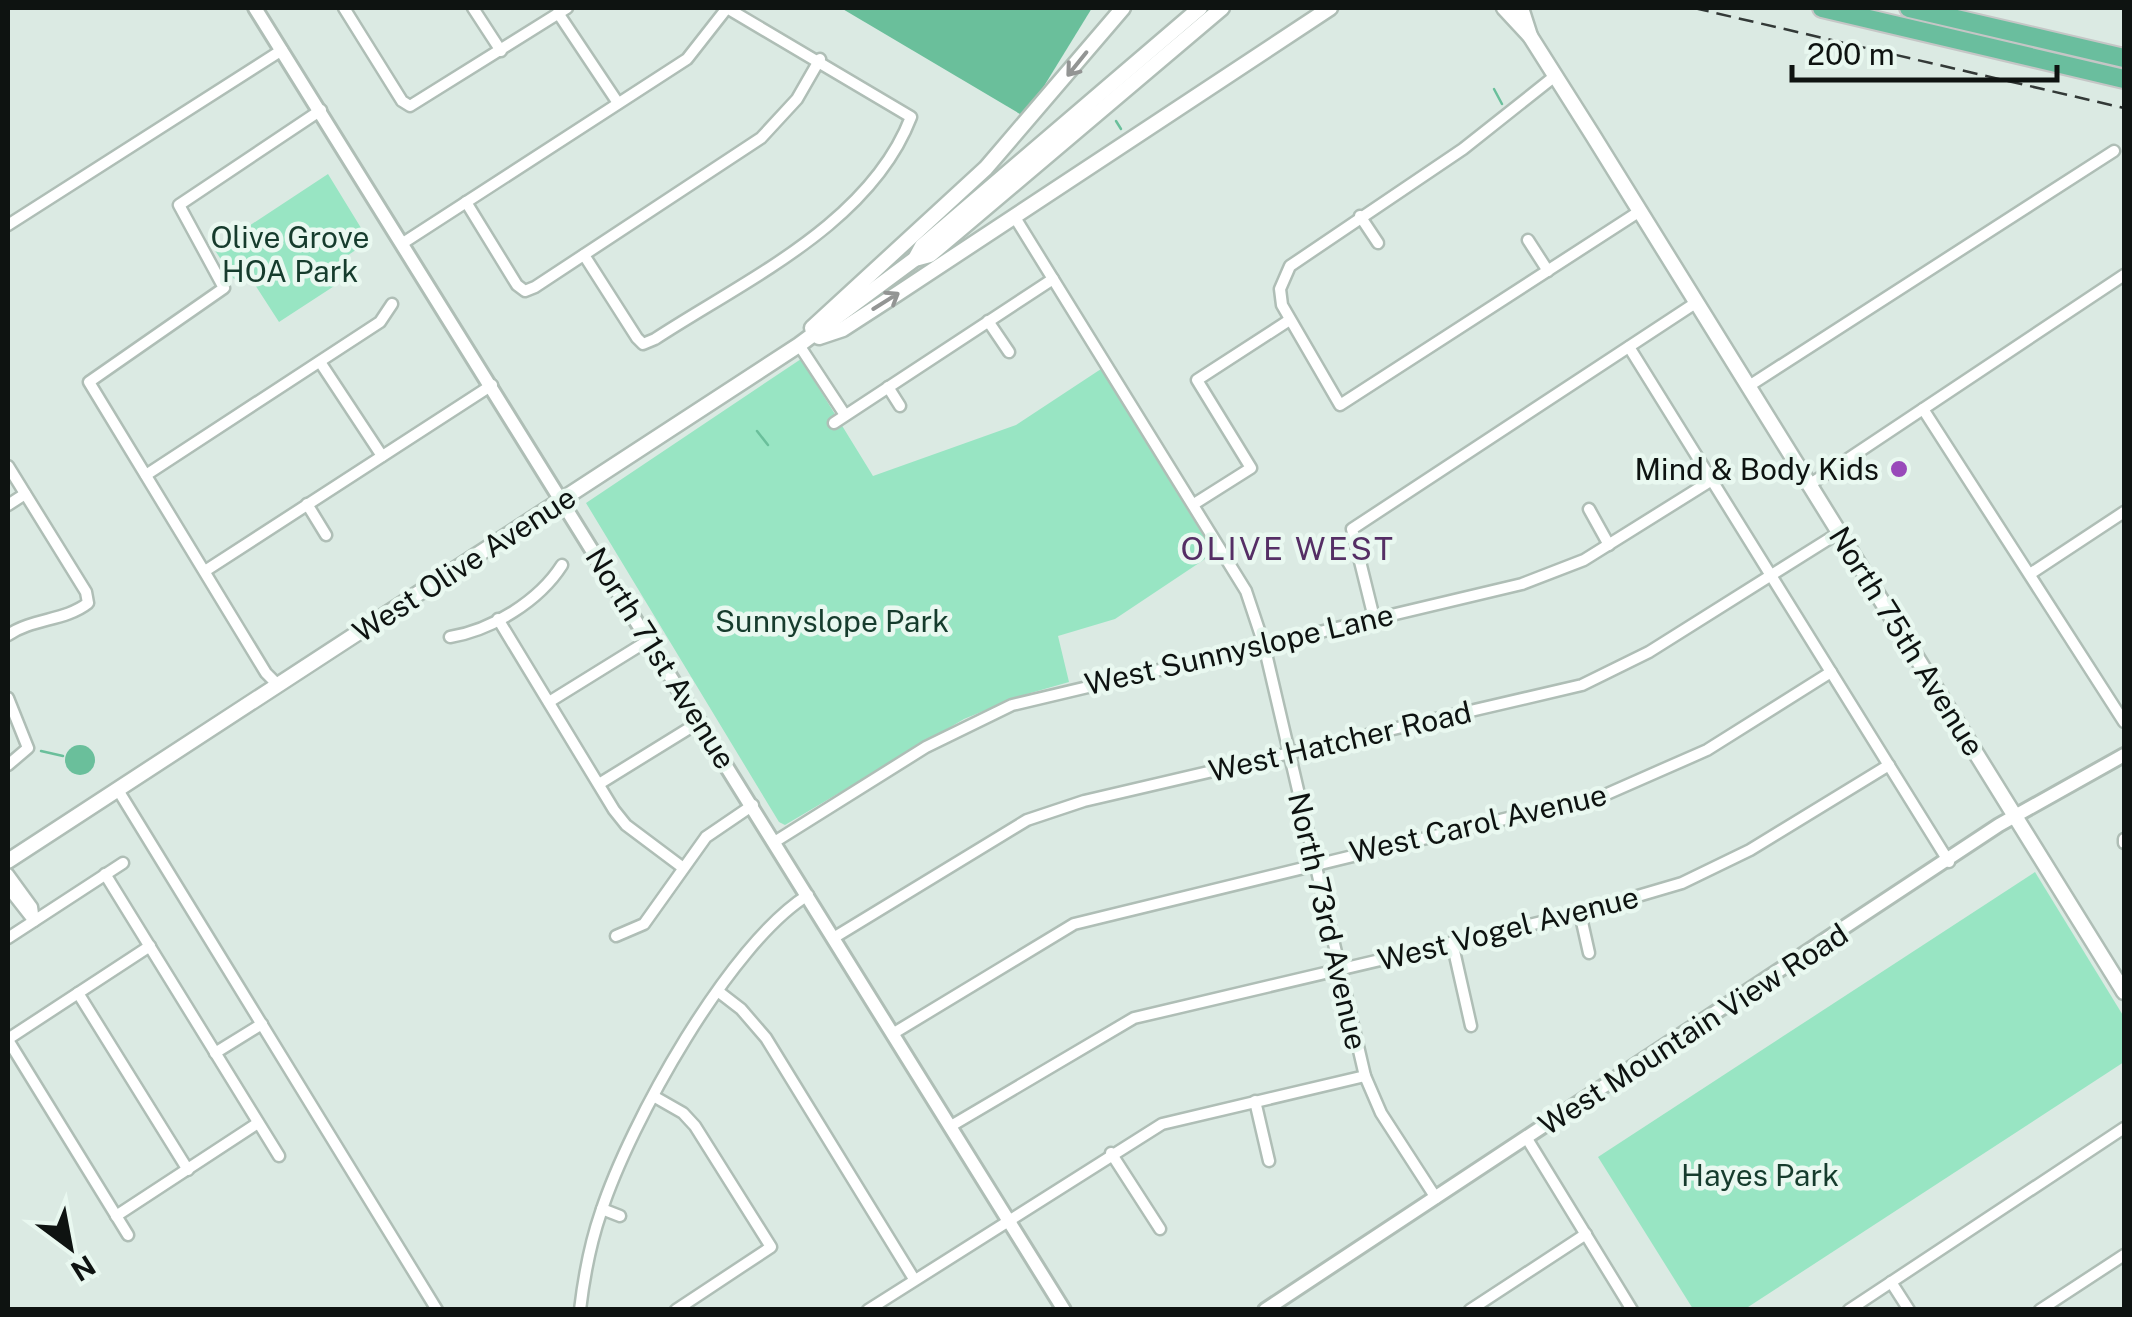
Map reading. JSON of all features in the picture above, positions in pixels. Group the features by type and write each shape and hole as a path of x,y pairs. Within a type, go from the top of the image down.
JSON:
{"highway":[{"path":"1822,8 2124,79"},
{"path":"1910,8 2124,58"}],"main road":[{"path":"800,345 824,313 917,236 986,168 1124,8"},
{"name":"West Olive Avenue","path":"8,861 800,345 914,259 922,246 1200,8"},
{"name":"West Olive Avenue","path":"914,259 930,255 1222,8"},
{"path":"800,345 843,328 1330,8"},
{"name":"North 75th Avenue","path":"1504,8 1530,36 2016,815 2118,969 2124,992"},
{"name":"North 75th Avenue","path":"1522,8 1530,36"}],"street":[{"name":"North 71st Avenue","path":"256,8 1063,1309"},
{"path":"344,8 402,101 410,106 563,10 618,102"},
{"path":"474,8 501,50"},
{"path":"403,243 686,59 728,8 911,116 874,178 828,224 643,344 584,255"},
{"path":"8,224 282,50"},
{"path":"466,202 525,292 761,138 789,109 820,59"},
{"path":"1554,76 1463,149 1290,266 1280,289 1288,322 1340,405 1640,211"},
{"path":"278,685 89,382 224,288 179,205 321,110"},
{"path":"1749,386 2114,151"},
{"name":"North 73rd Avenue","path":"1014,216 1246,591 1264,645 1365,1076 1381,1113 1436,1198"},
{"path":"1360,216 1378,242"},
{"path":"1528,240 1548,271"},
{"path":"1810,485 2124,275"},
{"path":"834,422 1054,279"},
{"path":"1374,618 1352,529 1697,302"},
{"path":"146,475 380,322 392,304"},
{"path":"988,321 1009,352"},
{"path":"1194,504 1251,468 1197,380 1288,322"},
{"path":"800,345 845,415"},
{"path":"1629,348 1949,862"},
{"path":"320,362 382,456"},
{"path":"205,571 492,385"},
{"path":"888,387 900,406"},
{"path":"1922,410 2124,722"},
{"path":"8,466 86,592 88,604 78,611 29,622 8,634"},
{"name":"West Sunnyslope Lane","path":"776,841 926,746 1012,706 1522,584 1560,571 1609,545 1712,480"},
{"path":"8,505 25,494"},
{"path":"307,504 326,535"},
{"path":"1589,509 1609,545"},
{"path":"2030,574 2124,512"},
{"name":"West Hatcher Road","path":"835,938 1027,820 1084,801 1582,685 1649,652 1840,532"},
{"path":"450,637 475,633 548,588 562,564"},
{"path":"498,619 626,825 682,867"},
{"path":"550,702 649,640"},
{"name":"West Carol Avenue","path":"894,1033 1074,924 1315,862 1563,806 1645,781 1707,750 1831,672"},
{"path":"8,698 28,748 8,764"},
{"path":"599,784 700,721"},
{"name":"West Mountain View Road","path":"1265,1310 2016,815 2124,755"},
{"name":"West Vogel Avenue","path":"951,1126 1134,1018 1646,896 1716,868 1888,765"},
{"path":"118,790 438,1310"},
{"path":"616,936 644,924 682,867 716,828 753,805"},
{"path":"8,938 123,863"},
{"path":"8,874 32,907 34,921"},
{"path":"105,874 278,1156"},
{"path":"8,888 34,921"},
{"path":"580,1310 587,1258 602,1209 655,1097 719,992 768,926 808,894"},
{"path":"1580,913 1589,953"},
{"path":"1452,942 1471,1026"},
{"path":"128,1235 8,1039 150,946"},
{"path":"78,992 188,1170"},
{"path":"719,992 766,1038 914,1280"},
{"path":"216,1053 262,1024"},
{"path":"868,1310 1162,1124 1365,1076"},
{"path":"655,1097 684,1113 695,1126 771,1247 676,1310"},
{"path":"1255,1101 1268,1162"},
{"path":"116,1216 258,1124"},
{"path":"1849,1310 2124,1128"},
{"path":"1526,1138 1632,1310"},
{"path":"1111,1153 1160,1229"},
{"path":"602,1209 620,1216"},
{"path":"1470,1310 1586,1234"},
{"path":"2040,1310 2124,1255"},
{"path":"1892,1282 1909,1310"}],"green space":[{"name":"Olive Grove HOA Park","path":"328,174 369,241 338,262 345,279 279,322 250,277 234,279 214,249"},
{"name":"Sunnyslope Park","path":"801,359 873,476 1016,425 1101,369 1214,553 1115,619 1058,636 1069,682 1020,696 964,719 785,825 779,822 586,503"},
{"name":"Hayes Park","path":"2035,872 2124,1017 2124,1062 1745,1309 1693,1309 1598,1157"}],"shaded area":[{"path":"841,8 1092,8 1025,117"},
{"path":"80,745 91,749 95,760 91,771 80,775 69,771 65,760 69,749"}],"waterway":[{"path":"1494,89 1502,104"},
{"path":"1116,121 1121,129"},
{"path":"757,431 768,445"},
{"path":"41,751 63,756"}],"railway":[{"path":"1694,8 2124,108"}],"place":[{"name":"Mind & Body Kids","path":"1899,469"}],"district":[{"name":"OLIVE WEST","path":"1288,548"}]}
